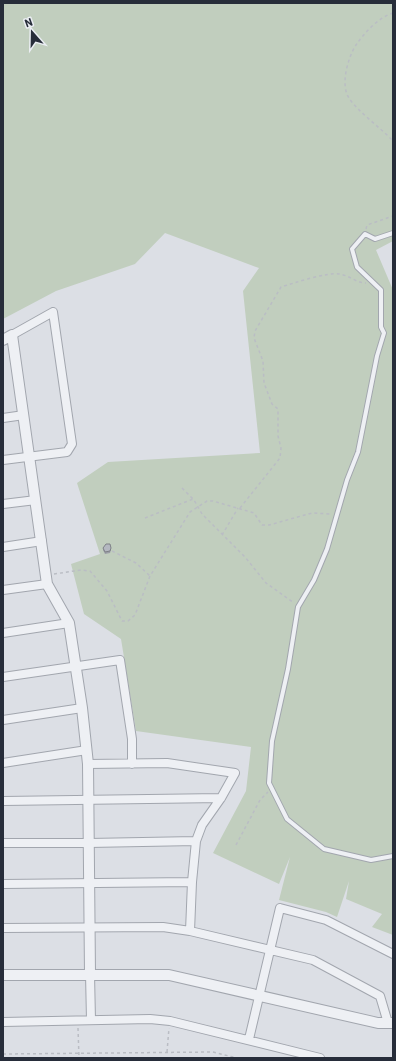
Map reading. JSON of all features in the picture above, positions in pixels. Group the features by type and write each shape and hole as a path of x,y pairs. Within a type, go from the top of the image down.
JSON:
{"street":[{"path":"3,340 53,312 72,444 67,452 3,460"},
{"path":"12,335 47,580 69,623 87,750 89,800 91,1020"},
{"path":"3,418 24,415"},
{"path":"3,504 36,500"},
{"path":"3,547 42,541"},
{"path":"3,590 47,580"},
{"path":"3,633 69,623"},
{"path":"3,677 120,660 132,739 132,764"},
{"path":"3,720 82,708"},
{"path":"3,763 87,750"},
{"path":"88,764 167,763 235,773 222,798 202,825 196,841 192,882 190,931"},
{"path":"3,801 222,798"},
{"path":"3,843 196,841"},
{"path":"3,884 192,882"},
{"path":"249,1039 280,908 326,920 393,954"},
{"path":"3,928 163,927 190,931 313,960 380,996 383,999 390,1023 370,1022 260,995 169,976 90,974 3,976"},
{"path":"3,1022 77,1020 170,1021 249,1039 320,1058"}],"lane":[{"path":"393,233 375,239 364,234 352,249 357,267 366,277 382,290 381,327 384,332 377,356 358,452 337,515 328,549 319,570 298,607 288,669 272,741 270,783 287,819 324,849 371,860 393,856"}],"path":[{"path":"393,13 382,18 356,45 351,56 345,87 349,99 393,141"},
{"path":"364,234 367,225 393,216"},
{"path":"222,535 239,508 276,465 281,454 278,409 272,404 264,382 263,361 254,338 255,331 281,287 308,279 339,274 361,283 376,284"},
{"path":"182,488 193,499 202,514 245,556 266,584 298,607"},
{"path":"145,518 192,501 193,499"},
{"path":"47,580 81,570 90,571 107,591 122,621 128,621 135,615 150,576 190,512 207,501 213,501 254,513 262,525 269,525 312,513 337,515"},
{"path":"112,551 136,563 150,576"},
{"path":"236,844 260,800 272,788"},
{"path":"77,1020 79,1058"},
{"path":"167,1052 170,1021"},
{"path":"3,1054 213,1052 237,1058"}],"green space":[{"path":"3,3 393,3 393,241 376,250 393,290 393,935 372,927 382,914 346,899 349,881 337,917 326,912 279,900 290,857 279,884 213,853 246,791 251,747 136,731 121,639 84,614 71,564 100,554 77,483 108,462 260,453 243,291 259,268 165,233 135,264 56,291 3,319"}],"building":[{"path":"106,544 110,544 111,548 110,551 105,552 103,548"}]}
